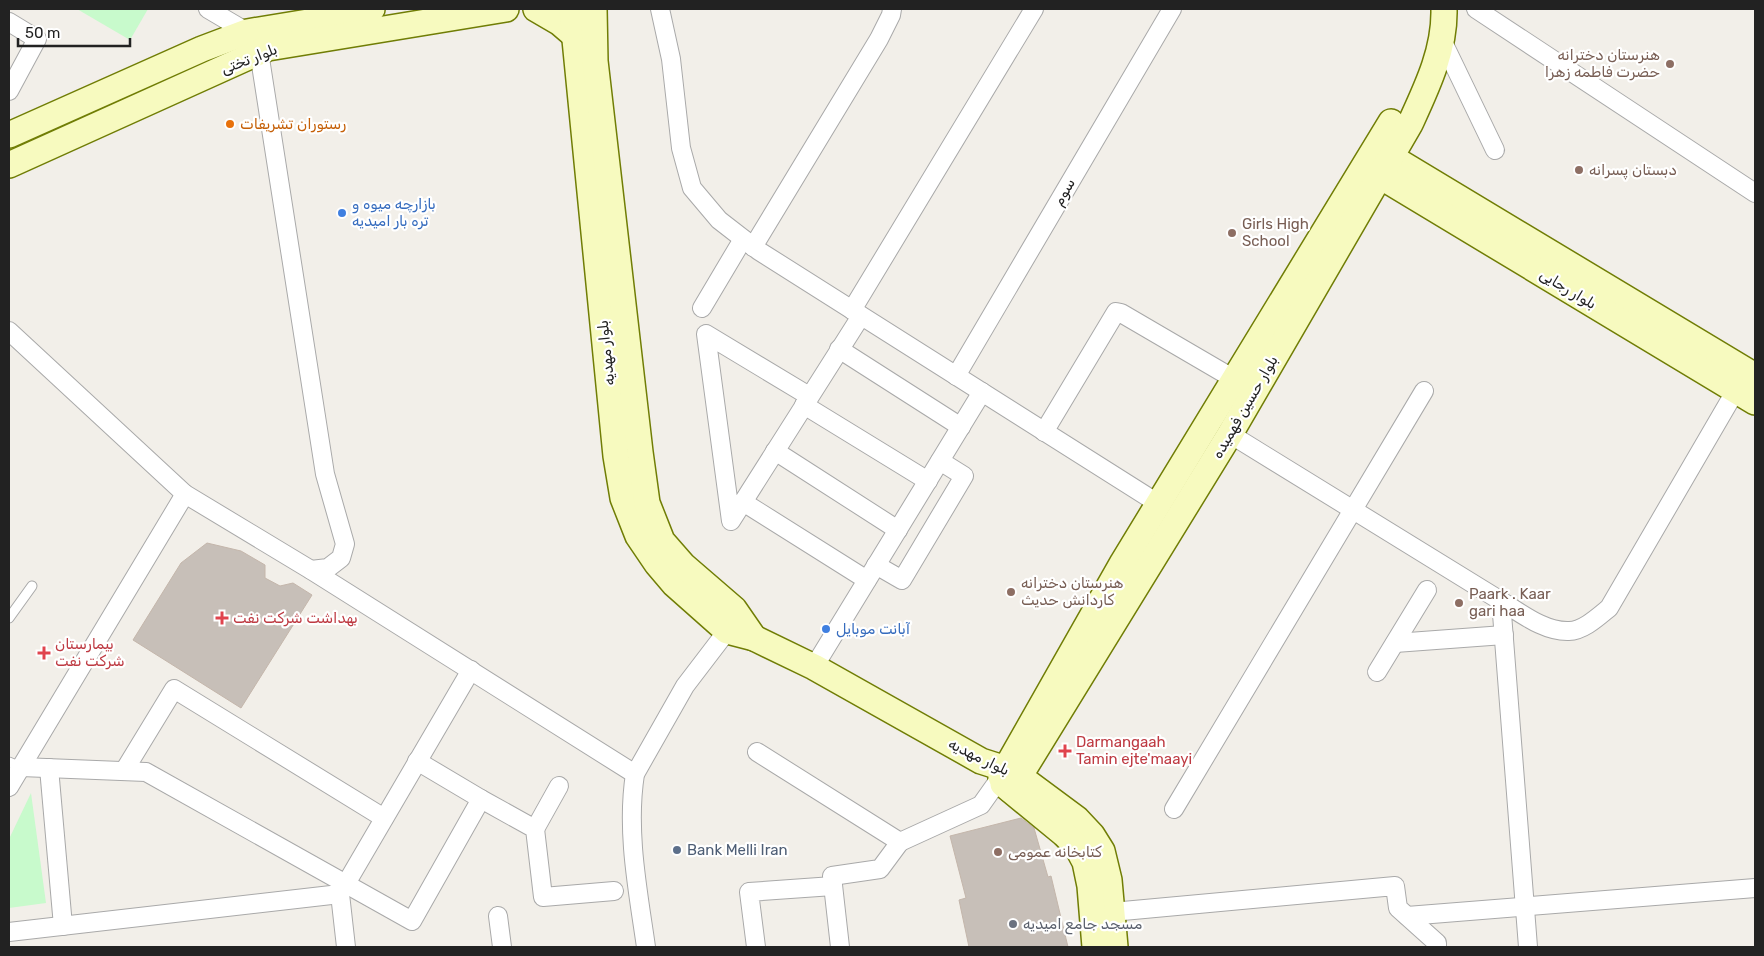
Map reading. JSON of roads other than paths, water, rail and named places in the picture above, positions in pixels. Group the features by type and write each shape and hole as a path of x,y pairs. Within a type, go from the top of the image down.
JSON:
{"street":[{"path":"208,9 253,42 326,474 345,544 341,558 338,587"},
{"name":"بلوار تختی","path":"9,165 253,42 320,14 372,9"},
{"name":"بلوار تختی","path":"9,134 202,49 253,42 268,48 506,9"},
{"path":"536,9 560,23 574,35"},
{"name":"بلوار مهدیه","path":"572,9 616,456 623,498 638,536 674,584 727,631 754,638 814,667 980,761 1077,819 1092,835 1102,851 1109,880 1115,947"},
{"name":"بلوار مهدیه","path":"594,9 596,61 647,503 662,541 683,565 734,609 754,638"},
{"path":"660,9 671,59 681,148 692,188 719,220 748,243 856,313 1158,504"},
{"path":"702,308 748,243 879,39 892,9"},
{"path":"928,481 806,401 706,334 730,521 743,502 774,451 806,401 839,349 856,313 1034,9"},
{"name":"سوم","path":"956,376 1172,9"},
{"name":"بلوار حسین فهمیده","path":"1009,779 1039,747 1230,434 1378,161 1395,116 1414,79 1423,52 1428,24 1428,9"},
{"name":"بلوار حسین فهمیده","path":"1009,779 1123,562 1234,379 1378,161 1410,124 1428,85 1438,55 1444,25 1444,9"},
{"path":"1476,9 1755,193"},
{"path":"9,22 37,39 9,91"},
{"path":"1442,38 1496,150"},
{"name":"بلوار رجایی","path":"1378,161 1749,389"},
{"path":"1044,432 1116,312 1122,313 1234,379"},
{"path":"9,331 185,494 311,570 636,774"},
{"path":"839,349 961,427"},
{"path":"1230,434 1537,623 1570,632 1592,622 1609,608 1749,389"},
{"path":"1174,809 1424,391"},
{"path":"814,667 982,392"},
{"path":"774,451 898,530"},
{"path":"876,565 902,580 964,476 940,461"},
{"path":"9,787 15,764 185,494"},
{"path":"743,502 867,580"},
{"path":"311,570 328,568 341,558"},
{"path":"1377,672 1427,590"},
{"path":"1501,601 1528,947"},
{"path":"646,947 632,836 633,790 636,774 686,686 727,631"},
{"path":"1395,643 1504,635"},
{"path":"346,947 342,889 471,670"},
{"path":"124,771 174,690 384,818"},
{"path":"757,752 900,842"},
{"path":"417,762 535,829"},
{"path":"15,764 49,768 146,772 342,889 412,921 482,799"},
{"path":"49,768 62,926"},
{"path":"840,947 832,876 880,869 900,842 981,805 1009,779"},
{"name":"بلوار مهدیه","path":"1009,779 1077,847 1085,862 1090,886 1095,947"},
{"path":"559,786 535,829 543,897 614,891"},
{"path":"756,947 750,892 833,886"},
{"path":"1112,912 1395,886 1398,908 1436,943 1437,947"},
{"path":"1407,916 1755,888"},
{"path":"9,932 342,889"},
{"path":"498,916 502,947"}],"lane":[{"path":"9,618 32,586"}],"place":[{"name":"هنرستان دخترانه حضرت فاطمه زهرا","path":"1670,64"},
{"name":"رستوران تشریفات","path":"230,124"},
{"name":"دبستان پسرانه","path":"1579,170"},
{"name":"بازارچه میوه و تره بار امیدیه","path":"342,213"},
{"name":"Girls High School","path":"1232,233"},
{"name":"هنرستان دخترانه کاردانش حدیث","path":"1011,592"},
{"name":"Paark . Kaar gari haa","path":"1459,603"},
{"name":"بهداشت شرکت نفت","path":"222,618"},
{"name":"آبانت موبایل","path":"826,629"},
{"name":"بیمارستان شرکت نفت","path":"44,653"},
{"name":"Darmangaah Tamin ejte'maayi","path":"1065,751"},
{"name":"Bank Melli Iran","path":"677,850"},
{"name":"کتابخانه عمومی","path":"998,852"},
{"name":"مسجد جامع امیدیه","path":"1013,924"}]}
